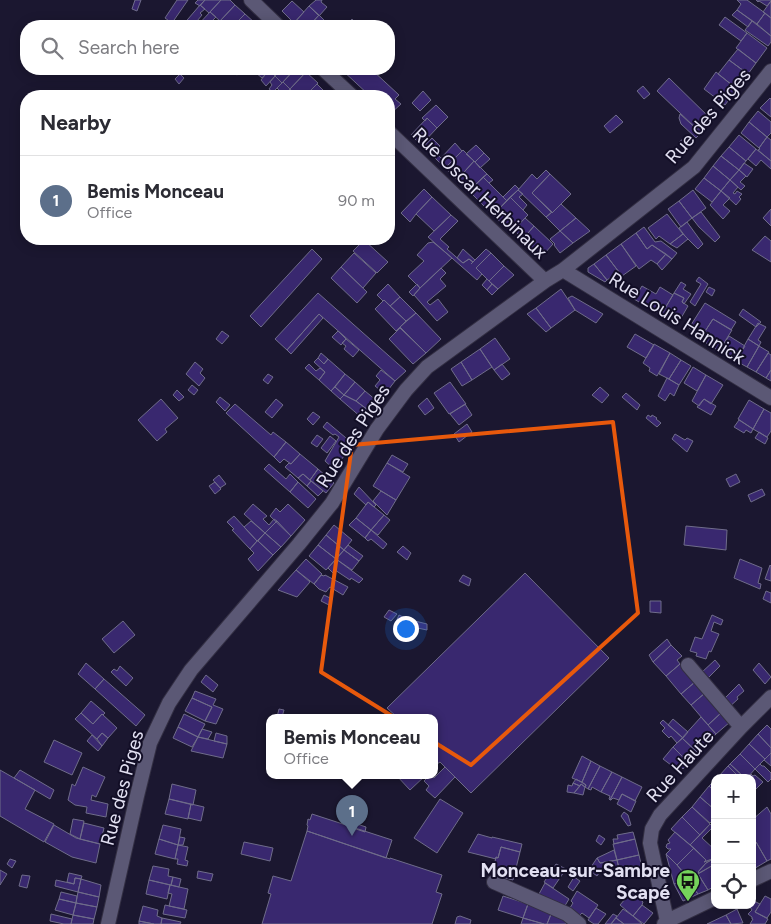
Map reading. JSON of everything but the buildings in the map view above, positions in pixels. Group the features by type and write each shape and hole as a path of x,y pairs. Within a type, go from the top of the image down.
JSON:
{"street":[{"path":"251,0 272,20"},
{"name":"Rue des Piges","path":"108,924 150,743 170,703 191,670 332,503 377,429 406,390 427,367 563,270 694,167 771,71"},
{"path":"329,75 346,90"},
{"name":"Rue Oscar Herbinaux","path":"395,138 545,281"},
{"name":"Rue Louis Hannick","path":"563,270 771,398"},
{"name":"Rue Haute","path":"688,665 741,727"},
{"name":"Rue Haute","path":"665,923 650,843 652,829 660,815 771,697"},
{"path":"756,878 771,870"},
{"path":"494,882 567,914 579,924"},
{"path":"665,923 711,900"}],"highlighted area":[{"path":"613,422 638,613 471,765 321,672 352,445"}],"place":[{"name":"Bemis Monceau","path":"352,836"},
{"name":"Monceau-sur-Sambre Scapé","path":"688,902"}]}
